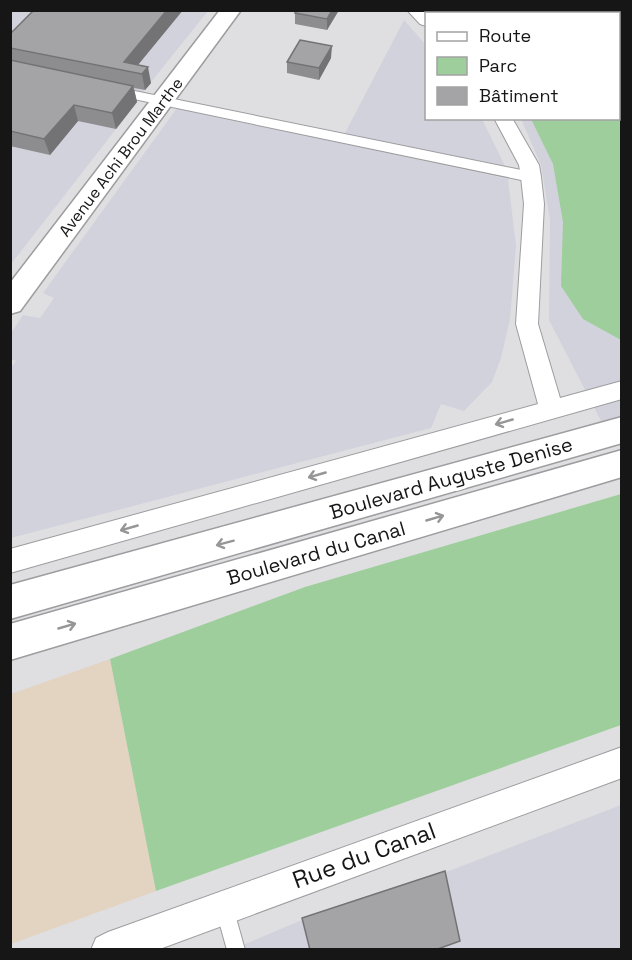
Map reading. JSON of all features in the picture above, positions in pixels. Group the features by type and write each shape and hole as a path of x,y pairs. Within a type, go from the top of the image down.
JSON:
{"main road":[{"name":"Avenue Achi Brou Marthe","path":"10,304 231,10"},
{"name":"Boulevard Auguste Denise","path":"281,527 621,430"},
{"name":"Boulevard du Canal","path":"10,642 621,463"},
{"name":"Boulevard du Canal","path":"10,602 281,527"}],"street":[{"path":"93,86 531,177"},
{"path":"504,120 529,165 531,177 534,204 527,324 551,409"},
{"path":"10,561 621,390"},
{"name":"Rue du Canal","path":"108,950 224,905 621,762"}],"lane":[{"path":"224,905 236,950"}],"shaded area":[{"path":"10,11 208,11 143,92 11,64"},
{"path":"621,11 621,417 602,423 549,320 550,220 541,165 521,120 620,120 620,12 425,12"},
{"path":"404,20 425,44 425,120 482,120 505,166 344,135"},
{"path":"11,75 137,102 11,264"},
{"path":"177,108 508,179 516,246 510,319 501,358 492,382 464,411 441,404 431,428 11,538 10,369 16,361 11,359 11,333 23,315 40,318 54,298 43,293"},
{"path":"110,659 156,891 11,944 11,694"},
{"path":"621,805 621,949 231,950 302,920 441,874"}],"green space":[{"path":"620,63 621,340 583,319 561,286 563,222 553,164 531,120 620,120"},
{"path":"621,494 621,725 156,891 110,659 305,587"}],"building":[{"path":"34,10 167,10 124,62 148,67 142,74 10,48 10,34"},
{"path":"297,10 332,10 327,19 295,13"},
{"path":"300,40 332,46 319,68 287,62"},
{"path":"10,60 133,86 112,113 74,105 44,139 10,131"},
{"path":"445,871 460,941 435,950 310,950 302,918"}]}
